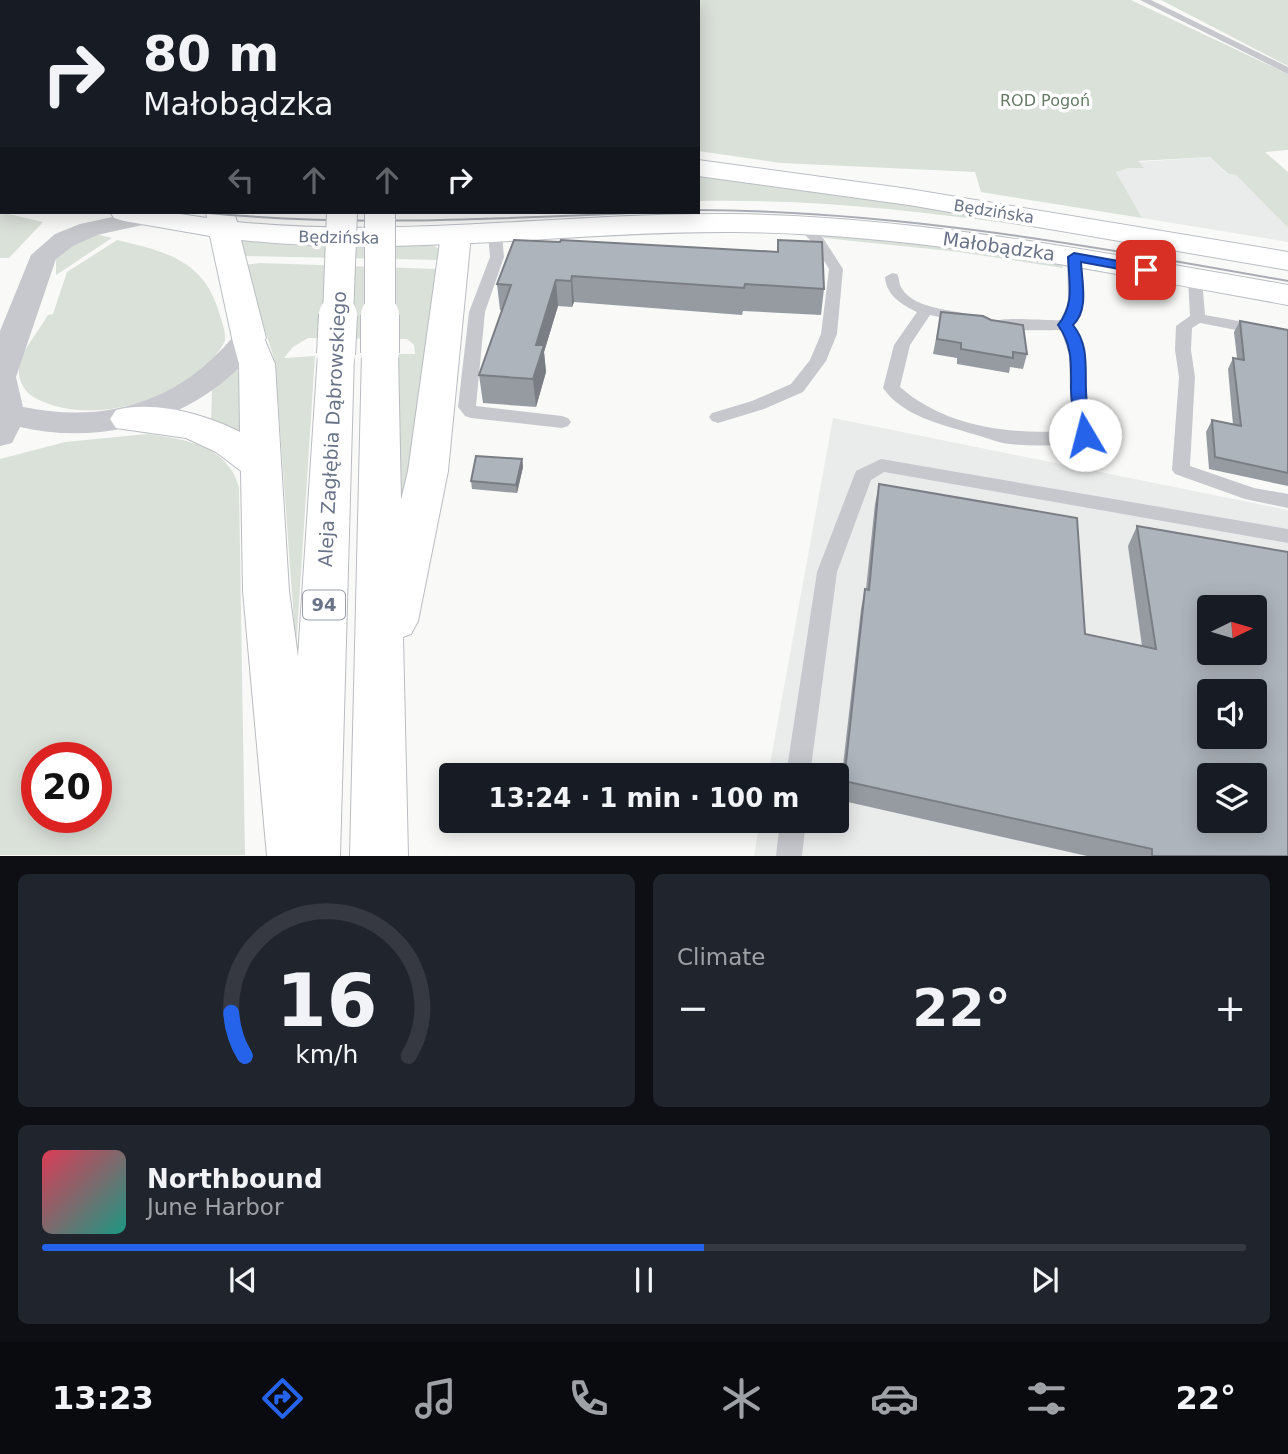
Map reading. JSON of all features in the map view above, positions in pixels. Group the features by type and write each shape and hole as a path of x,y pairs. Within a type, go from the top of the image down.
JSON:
{"main road":[{"name":"Będzińska","path":"700,168 909,197 1288,261"},
{"name":"Będzińska","path":"135,214 174,224 220,220 331,238 471,227 676,223 801,224 875,230"},
{"name":"Aleja Zagłębia Dąbrowskiego","path":"313,856 342,214"},
{"path":"379,856 380,214"},
{"path":"220,220 257,363 266,591 296,856"},
{"path":"379,684 428,471 471,227"},
{"name":"Małobądzka","path":"875,230 999,244 1288,295"},
{"path":"129,419 177,421 206,430 243,451 261,466"}],"street":[{"path":"135,214 64,240 44,255 0,377 2,428 26,435 65,425 129,419 193,391 227,365 249,338"}],"lane":[{"path":"1144,0 1288,71"},
{"path":"718,417 758,405 797,388 818,362 829,334 836,270 818,240 801,224"},
{"path":"471,227 497,257 477,312 467,407 471,412 562,422"},
{"path":"892,277 892,287 908,302 926,310 1031,326 1065,325 1073,317 1076,307 1074,257"},
{"path":"1195,279 1198,318"},
{"path":"926,310 902,345 891,388 910,405 933,416 1008,438 1045,439 1085,435 1078,391 1080,364 1074,335 1065,325"},
{"path":"1288,335 1198,318 1184,326 1183,350 1187,377 1181,470 1252,494 1288,502"},
{"path":"800,763 827,572 863,476 881,465 1288,536"},
{"path":"789,856 792,833"}],"shaded area":[{"path":"1210,157 1227,174 1236,175 1288,228 1288,242 1142,218 1116,172 1143,167 1137,162"},
{"path":"833,418 1288,510 1288,855 754,856 758,833 849,833 849,763 770,763"}],"green space":[{"name":"ROD Pogoń","path":"700,0 1131,0 1288,74 1288,150 1265,152 1288,172 1288,228 1236,175 1228,174 1210,157 1138,161 1144,168 1128,168 1116,172 1142,218 981,192 975,172 781,163 700,151"},
{"path":"1161,0 1288,0 1288,66"},
{"path":"700,173 874,198 1288,270 1068,233 921,212 772,201 700,201"},
{"path":"742,213 880,222 948,230 1288,285 1007,240 518,225 518,221"},
{"path":"0,214 43,222 9,258 0,258"},
{"path":"818,231 885,237 1062,263 1063,268 959,252 824,238"},
{"path":"92,233 112,238 56,275 56,255"},
{"path":"117,240 165,253 191,268 211,292 223,325 225,341 213,359 191,379 168,392 131,405 111,409 72,409 35,398 25,389 19,376 19,366 24,353 48,315 53,314 67,272"},
{"path":"239,242 434,246 440,249 440,260 239,256"},
{"path":"260,263 438,269 408,500 400,516 399,354 415,354 414,345 407,339 308,338 293,347 284,358 315,356 296,649 275,361 244,265"},
{"path":"237,363 244,439 211,422 212,387"},
{"path":"147,434 176,438 203,447 215,453 233,473 239,487 245,855 0,855 0,459 65,442"}],"building":[{"path":"514,240 561,240 778,252 778,240 822,242 824,289 745,284 744,288 572,276 571,281 556,280 536,345 544,345 533,379 479,375 511,285 497,284"},
{"path":"941,312 983,316 991,320 1023,325 1027,354 1013,352 1013,358 961,349 961,343 937,339"},
{"path":"1240,321 1288,330 1288,473 1215,457 1212,420 1241,426 1233,358 1244,360"},
{"path":"476,456 522,459 516,485 471,481"},
{"path":"879,484 1077,518 1085,634 1156,649 1137,526 1288,552 1288,856 1152,856 1152,849 849,782 849,763 846,763 865,589 869,590"}],"tram line":[{"path":"700,210 773,212 921,224 1067,243 1288,281"},
{"path":"221,214 371,221 610,214"}],"route":[{"path":"1085,435 1078,391 1080,364 1074,335 1065,325 1073,317 1076,307 1074,257 1146,270"}]}
